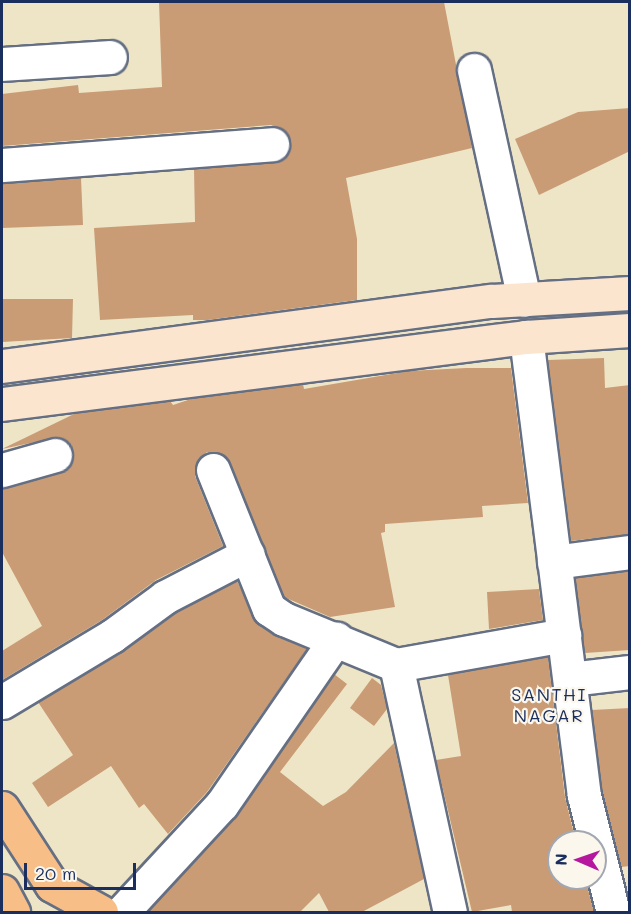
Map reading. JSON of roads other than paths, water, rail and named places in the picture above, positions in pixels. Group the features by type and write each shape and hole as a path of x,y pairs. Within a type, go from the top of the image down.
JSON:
{"highway":[{"path":"2,808 52,885 101,912"},
{"path":"2,891 13,912"}],"street":[{"path":"2,64 110,57"},
{"path":"474,70 525,300"},
{"path":"2,165 272,144"},
{"path":"2,366 525,300 630,293"},
{"path":"2,404 526,337 630,330"},
{"path":"526,337 584,795 613,912"},
{"path":"2,470 55,455"},
{"path":"213,470 268,609 284,619 396,664 564,635"},
{"path":"554,562 630,552"},
{"path":"2,702 112,636 165,597 248,555"},
{"path":"122,912 222,804 336,639"},
{"path":"396,664 450,912"},
{"path":"570,679 630,672"}],"district":[{"name":"SANTHI NAGAR","path":"549,705"}]}
